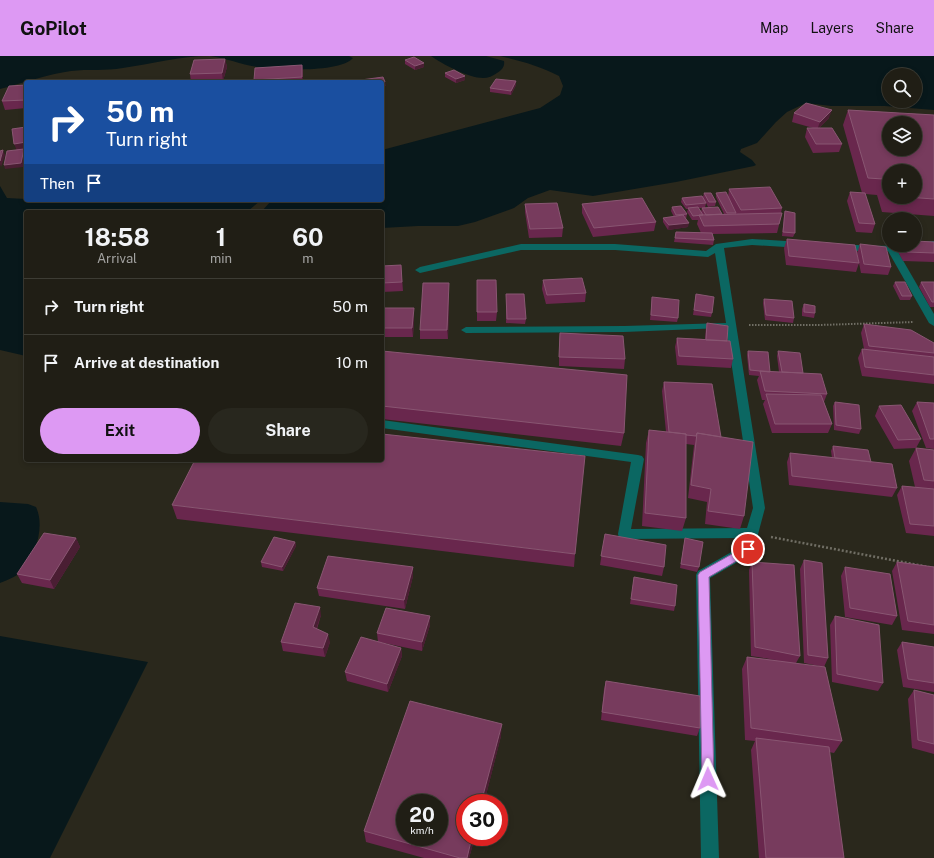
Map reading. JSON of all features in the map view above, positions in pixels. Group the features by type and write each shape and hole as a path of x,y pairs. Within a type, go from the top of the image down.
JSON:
{"street":[{"path":"420,270 521,247 615,248 708,254 719,246 752,242 813,246"},
{"path":"922,245 934,244"},
{"path":"710,858 703,575 748,549 759,508 719,246"},
{"path":"828,246 882,249"},
{"path":"893,252 933,322"},
{"path":"466,330 624,328 732,324"},
{"path":"384,424 638,459 624,534 752,533"}],"path":[{"path":"732,324 820,326 933,322"},
{"path":"752,533 934,568"}],"shaded area":[{"path":"0,56 199,56 116,69 62,72 30,80 24,80 24,82 0,89"},
{"path":"210,56 349,56 353,58 346,63 322,68 278,69 246,65"},
{"path":"431,56 486,56 504,61 504,65 500,71 485,78 471,76 456,70"},
{"path":"500,56 934,56 934,110 910,108 922,108 922,68 882,68 882,106 831,106 806,103 787,112 757,143 741,149 740,152 752,160 756,165 754,166 676,182 593,196 550,190 528,198 514,208 475,222 458,226 384,228 384,210 263,210 270,202 384,202 384,149 540,108 560,95 563,86 559,76 538,67"},
{"path":"0,186 7,198 24,199 24,202 259,202 249,210 24,210 24,356 0,350"},
{"path":"0,502 28,504 36,507 40,522 38,539 28,563 19,574 0,583"},
{"path":"0,636 148,662 50,858 0,858"}],"building":[{"path":"414,57 424,63 415,66 405,60"},
{"path":"225,59 222,73 190,74 194,60"},
{"path":"302,65 302,77 254,80 255,68"},
{"path":"454,70 465,76 456,79 445,73"},
{"path":"383,77 385,82 384,80 361,80"},
{"path":"496,79 516,81 511,91 490,88"},
{"path":"24,85 24,100 2,101 9,86"},
{"path":"806,103 832,110 820,122 794,113"},
{"path":"848,110 934,115 934,199 922,198 922,164 882,164 882,179 868,178"},
{"path":"24,127 24,142 14,144 12,129"},
{"path":"807,128 832,128 842,144 816,144"},
{"path":"24,149 21,163 4,165 7,151"},
{"path":"3,150 0,161 0,151"},
{"path":"770,187 782,208 741,210 729,189"},
{"path":"726,192 736,213 727,213 716,193"},
{"path":"850,192 865,193 875,224 859,223"},
{"path":"704,193 711,193 716,202 709,202"},
{"path":"702,196 706,203 686,205 682,198"},
{"path":"642,198 656,222 594,228 582,204"},
{"path":"557,203 563,228 530,229 525,204"},
{"path":"681,206 687,214 676,215 672,207"},
{"path":"698,207 703,215 693,216 688,208"},
{"path":"718,207 722,214 706,215 702,208"},
{"path":"785,211 795,213 795,233 783,232"},
{"path":"782,213 779,224 704,226 699,215"},
{"path":"683,215 689,223 669,225 663,218"},
{"path":"676,232 712,233 714,240 675,238"},
{"path":"787,239 855,245 859,263 789,256"},
{"path":"922,241 934,242 934,253 907,252 922,252"},
{"path":"860,244 882,247 882,252 887,252 891,267 864,264"},
{"path":"401,265 402,282 384,283 384,266"},
{"path":"582,278 586,293 547,295 543,280"},
{"path":"477,280 496,280 497,312 477,312"},
{"path":"895,282 905,282 912,296 902,296"},
{"path":"921,282 934,282 934,302 932,302"},
{"path":"423,283 449,283 447,330 420,330"},
{"path":"506,294 524,294 526,319 507,319"},
{"path":"696,294 714,297 712,313 694,310"},
{"path":"652,297 679,300 678,318 651,315"},
{"path":"764,299 792,301 794,318 766,315"},
{"path":"804,304 815,306 815,313 804,312"},
{"path":"384,308 414,308 412,328 384,328"},
{"path":"707,323 728,326 727,341 706,340"},
{"path":"864,324 911,330 934,343 934,353 869,346"},
{"path":"560,333 623,336 625,359 559,357"},
{"path":"677,338 730,341 733,359 679,356"},
{"path":"862,349 934,357 934,375 865,367"},
{"path":"384,351 627,375 624,433 384,406"},
{"path":"748,351 768,352 770,372 750,370"},
{"path":"778,351 800,353 803,373 782,372"},
{"path":"760,371 821,374 827,394 765,391"},
{"path":"664,382 712,384 721,437 697,433 696,436 669,432"},
{"path":"766,394 821,395 832,424 775,424"},
{"path":"835,402 859,405 861,429 836,425"},
{"path":"917,402 934,403 934,439 930,439"},
{"path":"901,405 921,439 898,440 879,406"},
{"path":"649,430 686,434 686,518 645,513"},
{"path":"697,433 753,442 744,516 708,511 711,489 691,485"},
{"path":"384,434 585,456 575,554 172,505 194,462 384,462"},
{"path":"833,446 868,450 871,462 835,458"},
{"path":"916,448 934,450 934,481 924,480"},
{"path":"790,453 892,464 897,488 792,476"},
{"path":"902,486 934,489 934,526 910,524"},
{"path":"44,533 76,538 50,580 17,574"},
{"path":"605,534 666,545 664,567 601,556"},
{"path":"274,537 295,542 282,567 261,562"},
{"path":"685,538 703,542 699,567 681,564"},
{"path":"328,556 413,567 404,600 317,588"},
{"path":"804,560 822,563 828,658 808,655"},
{"path":"752,562 794,565 800,656 755,647"},
{"path":"897,562 934,567 934,625 908,621"},
{"path":"845,567 890,574 897,616 850,608"},
{"path":"634,577 677,585 675,606 631,599"},
{"path":"295,603 320,607 313,627 328,634 323,648 281,642"},
{"path":"386,608 430,616 422,642 377,633"},
{"path":"835,616 879,625 883,683 837,674"},
{"path":"361,637 401,648 387,684 345,672"},
{"path":"902,642 934,647 934,683 908,679"},
{"path":"747,657 825,667 842,741 751,728"},
{"path":"606,681 700,696 700,728 602,712"},
{"path":"914,690 934,695 934,744 918,740"},
{"path":"410,701 502,724 483,794 456,794 456,846 470,846 467,858 460,858 417,846 448,846 448,794 396,794 396,840 364,831"},
{"path":"756,738 829,747 844,858 766,858"}],"route":[{"path":"708,779 703,575 748,549"}]}
